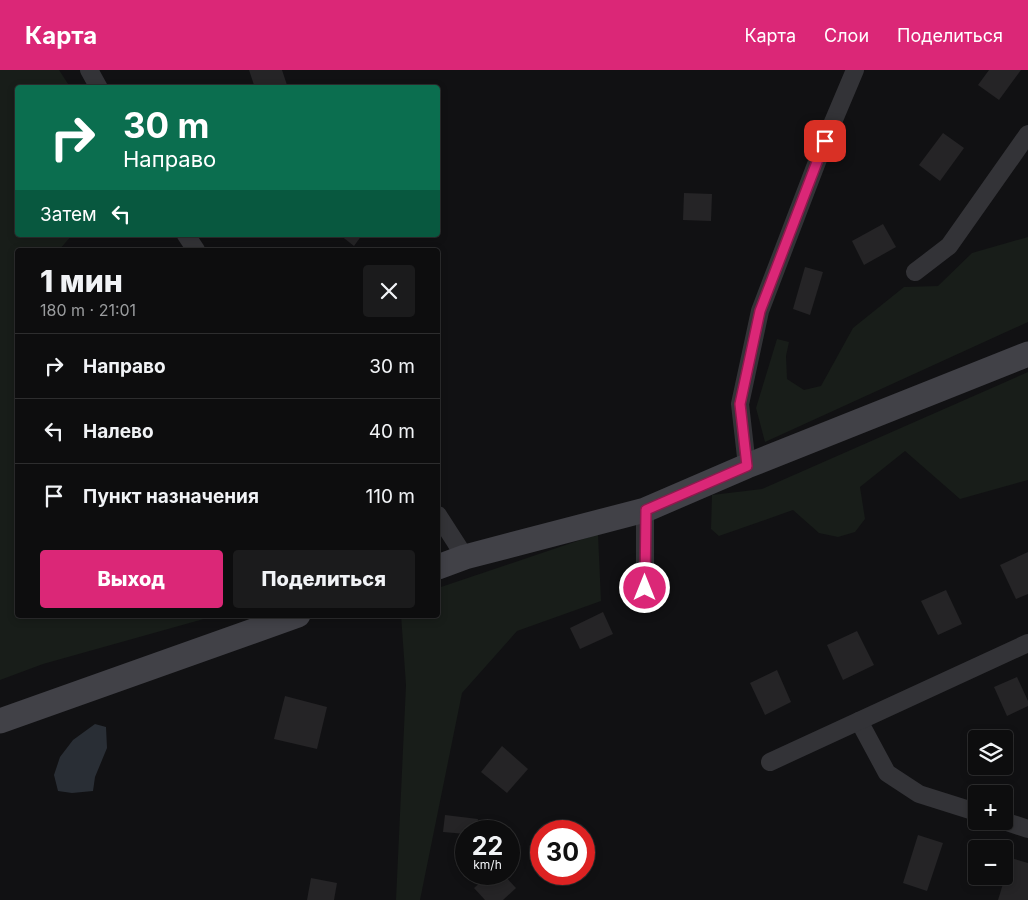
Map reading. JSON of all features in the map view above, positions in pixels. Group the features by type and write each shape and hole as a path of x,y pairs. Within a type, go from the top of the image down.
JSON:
{"street":[{"path":"89,70 97,85"},
{"path":"747,466 740,404 760,311 825,141 855,70"},
{"path":"915,272 949,246 1028,134"},
{"path":"187,237 195,248"},
{"path":"440,566 465,557 646,510 747,466 1028,354"},
{"path":"645,588 646,510"},
{"path":"440,518 465,557"},
{"path":"0,721 290,618"},
{"path":"770,762 1028,643"},
{"path":"859,721 887,773 919,794 968,809"},
{"path":"1013,824 1028,828"}],"shaded area":[{"path":"0,70 59,70 69,85 15,85 15,237 70,237 61,248 15,248 15,618 207,618 43,664 0,680"},
{"path":"1028,237 1028,322 765,442 756,408 777,339 789,342 786,356 787,379 804,390 821,386 853,328 904,287 938,286 972,253"},
{"path":"1028,372 1028,480 960,499 905,451 860,487 865,519 855,532 838,537 819,533 793,510 719,536 711,529 712,495 762,489"},
{"path":"598,534 601,601 517,631 462,693 420,900 396,900 406,685 401,618 440,618 440,587"},
{"path":"95,724 106,727 107,748 95,777 93,791 72,793 58,791 54,775 60,757 73,740"}],"building":[{"path":"249,70 282,70 287,85 254,85"},
{"path":"989,70 1021,70 999,100 978,85"},
{"path":"943,133 964,148 940,181 919,165"},
{"path":"684,193 712,194 711,221 683,220"},
{"path":"883,224 896,247 864,265 852,241"},
{"path":"343,237 361,237 354,246"},
{"path":"805,267 823,272 810,315 793,309"},
{"path":"1028,552 1028,594 1016,599 1000,565"},
{"path":"946,590 962,624 938,635 921,601"},
{"path":"603,612 613,634 580,649 570,628"},
{"path":"857,631 874,665 843,680 827,645"},
{"path":"777,670 791,702 765,715 750,683"},
{"path":"1017,677 1028,701 1028,706 1007,716 994,687"},
{"path":"285,696 327,707 317,749 274,739"},
{"path":"502,746 528,769 507,793 481,772"},
{"path":"445,815 478,819 455,820 455,833 443,832"},
{"path":"918,835 943,843 927,891 903,883"},
{"path":"1013,859 1028,863 1028,900 998,900 1003,885 1013,885"},
{"path":"311,878 337,883 334,900 307,900"},
{"path":"477,885 513,885 516,888 503,900 485,900 474,888"}],"route":[{"path":"645,588 646,510 747,466 740,404 760,311 825,141"}]}
